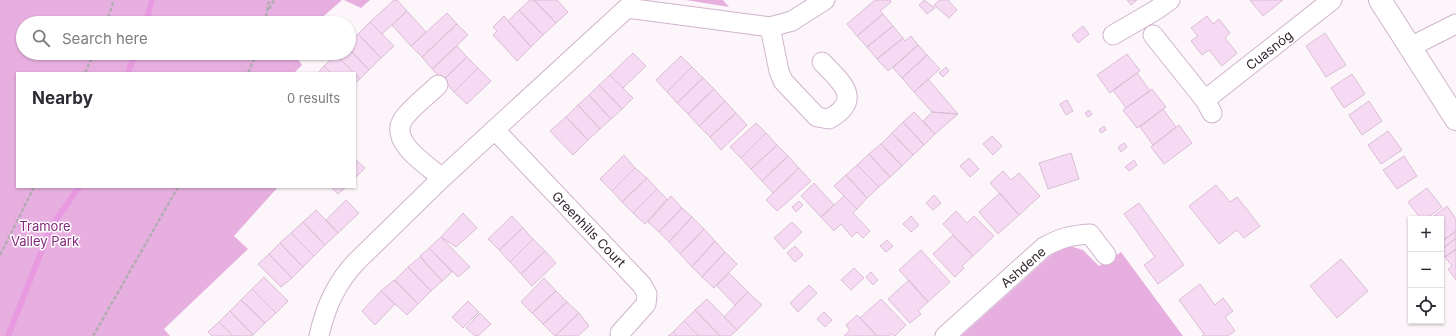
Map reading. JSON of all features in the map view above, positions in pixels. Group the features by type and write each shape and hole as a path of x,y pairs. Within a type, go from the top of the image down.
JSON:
{"main road":[{"path":"1380,0 1456,119"}],"street":[{"path":"319,336 322,320 344,275 442,178 495,130 623,4 770,27 792,21 825,0"},
{"path":"1113,34 1156,10 1170,0"},
{"name":"Cuasnóg","path":"1153,35 1208,106 1332,0"},
{"path":"1410,47 1456,24"},
{"path":"770,27 778,71 783,81 816,117 829,119 845,106 848,99 848,93 845,86 822,62"},
{"path":"438,85 403,119 400,134 403,143 442,178"},
{"name":"Greenhills Court","path":"495,130 642,285 647,294 646,304 620,333"},
{"name":"Ashdene","path":"945,336 1044,247 1057,239 1071,235 1090,234 1106,255"}],"path":[{"path":"108,16 114,0"},
{"path":"267,16 269,0"},
{"path":"268,11 274,0"},
{"path":"85,72 91,60"},
{"path":"248,72 254,60"},
{"path":"0,256 34,188"},
{"path":"93,336 177,188"}],"green space":[{"name":"Tramore Valley Park","path":"0,0 342,0 324,16 16,16 16,60 299,60 302,65 295,72 16,72 16,188 277,188 234,236 248,249 164,329 170,336 0,336"},
{"path":"344,0 370,0 361,8"},
{"path":"686,0 723,0 729,7"},
{"path":"1070,246 1083,250 1099,266 1121,252 1183,336 961,336 1050,256 1061,248"}],"building":[{"path":"394,0 397,0 407,11 382,34 370,22"},
{"path":"530,0 534,0 556,23 543,35 519,10"},
{"path":"534,0 557,0 568,12 556,23"},
{"path":"875,0 890,0 891,2 880,11 883,14 857,36 847,24"},
{"path":"924,0 935,8 927,14 919,5"},
{"path":"940,0 948,0 957,10 949,18 934,5"},
{"path":"1127,0 1137,0 1131,5"},
{"path":"1250,0 1283,0 1263,16"},
{"path":"519,10 543,35 531,47 508,21"},
{"path":"407,11 426,32 411,46 392,25"},
{"path":"447,13 457,24 422,57 411,46"},
{"path":"883,14 893,26 867,47 857,36"},
{"path":"504,16 531,47 517,61 493,35 497,31 493,27"},
{"path":"1207,16 1213,24 1219,19 1230,33 1225,38 1237,53 1222,66 1209,50 1202,55 1191,41 1198,36 1191,28"},
{"path":"370,22 394,46 381,58 358,34"},
{"path":"457,24 468,35 432,69 422,57"},
{"path":"893,26 903,38 877,59 867,47"},
{"path":"1083,26 1089,34 1078,43 1072,35"},
{"path":"1325,33 1346,65 1326,77 1306,46"},
{"path":"358,34 381,58 369,70 356,56 356,36"},
{"path":"911,36 918,45 888,71 877,59 903,38 905,41"},
{"path":"918,45 927,55 902,78 893,68"},
{"path":"457,46 467,57 443,80 432,69"},
{"path":"633,53 646,66 623,88 610,75"},
{"path":"1127,54 1140,71 1110,93 1097,75"},
{"path":"927,55 940,69 914,92 902,78"},
{"path":"356,56 369,70 360,79 356,75 356,72 353,72 341,60 356,60"},
{"path":"681,56 692,67 667,92 656,80"},
{"path":"467,57 478,68 454,92 443,80"},
{"path":"331,60 341,60 353,72 330,72 324,66"},
{"path":"324,66 330,72 319,72"},
{"path":"692,67 703,78 677,103 667,92"},
{"path":"946,67 949,71 943,77 939,73"},
{"path":"478,68 491,81 467,104 454,92"},
{"path":"1137,73 1150,91 1126,108 1113,90"},
{"path":"1352,74 1365,94 1344,108 1331,88"},
{"path":"356,75 360,79 356,82"},
{"path":"610,75 633,98 622,109 599,85"},
{"path":"703,78 714,89 688,114 677,103"},
{"path":"928,79 958,114 932,112 914,92"},
{"path":"599,85 622,109 611,119 589,95"},
{"path":"714,89 725,101 699,126 688,114"},
{"path":"1152,89 1166,107 1137,128 1123,110"},
{"path":"589,95 611,119 600,129 578,105"},
{"path":"1067,100 1073,111 1066,115 1060,104"},
{"path":"725,101 736,113 710,137 699,126"},
{"path":"1369,101 1382,121 1362,135 1349,115"},
{"path":"578,105 600,129 588,140 566,117"},
{"path":"1163,109 1176,127 1153,145 1140,127"},
{"path":"1089,110 1092,114 1088,117 1085,113"},
{"path":"914,112 935,134 924,145 903,122"},
{"path":"932,112 958,114 935,134 923,121"},
{"path":"736,113 747,125 721,150 710,137"},
{"path":"566,117 588,140 573,155 550,131"},
{"path":"903,122 924,145 913,155 892,133"},
{"path":"756,123 766,133 741,158 730,147"},
{"path":"1179,125 1192,143 1164,164 1151,147"},
{"path":"1104,126 1106,130 1101,133 1099,130"},
{"path":"1388,131 1402,150 1381,164 1368,145"},
{"path":"766,133 777,145 751,169 741,158"},
{"path":"892,133 913,155 902,166 881,144"},
{"path":"992,136 1002,146 993,155 983,144"},
{"path":"1124,143 1127,147 1121,152 1118,147"},
{"path":"881,144 902,166 890,177 869,154"},
{"path":"777,145 788,156 762,181 751,169"},
{"path":"1071,153 1079,179 1048,189 1039,163"},
{"path":"869,154 890,177 879,187 857,165"},
{"path":"624,155 635,168 612,191 600,179"},
{"path":"788,156 799,168 773,193 762,181"},
{"path":"1404,156 1417,176 1397,189 1383,170"},
{"path":"969,158 979,169 970,177 960,166"},
{"path":"356,160 365,168 356,177"},
{"path":"1134,160 1137,165 1129,171 1125,167"},
{"path":"857,165 879,187 867,198 846,175"},
{"path":"635,168 647,178 622,202 612,191"},
{"path":"799,168 811,181 777,211 766,200"},
{"path":"1003,171 1011,180 1019,173 1040,196 1019,215 990,183"},
{"path":"846,175 867,198 857,209 834,186"},
{"path":"647,178 657,189 633,213 622,202"},
{"path":"814,183 834,205 821,217 801,196"},
{"path":"1216,185 1230,202 1237,197 1260,226 1244,238 1237,230 1219,244 1189,206"},
{"path":"332,188 345,188 338,194"},
{"path":"1427,188 1442,207 1430,216 1419,216 1408,202"},
{"path":"657,189 667,199 645,224 633,213"},
{"path":"1000,193 1019,215 998,234 979,212"},
{"path":"934,195 941,203 933,210 926,203"},
{"path":"671,196 682,208 659,232 648,222"},
{"path":"844,196 857,209 853,213 870,231 863,238 857,232 852,237 841,224 834,231 821,217"},
{"path":"346,200 359,213 338,233 326,220"},
{"path":"799,201 803,205 796,212 792,207"},
{"path":"1139,203 1184,265 1158,284 1144,265 1155,257 1124,214"},
{"path":"1447,206 1456,219 1456,231 1444,240 1444,216 1434,216"},
{"path":"682,208 692,217 669,242 659,232"},
{"path":"316,210 338,233 325,245 303,222"},
{"path":"956,211 967,223 974,216 994,236 973,256 943,224"},
{"path":"463,213 477,228 456,247 441,237"},
{"path":"512,216 523,228 499,250 488,239"},
{"path":"911,216 919,225 911,232 903,224"},
{"path":"692,217 704,229 680,254 669,242"},
{"path":"303,222 325,245 314,256 291,233"},
{"path":"792,222 802,232 784,249 774,238"},
{"path":"523,228 533,239 510,262 499,250"},
{"path":"704,229 715,241 692,267 680,254"},
{"path":"1456,231 1456,238 1444,248 1444,240"},
{"path":"291,233 314,256 303,267 280,243"},
{"path":"953,235 973,256 962,266 964,268 955,277 933,254"},
{"path":"441,237 470,267 458,277 429,248"},
{"path":"1456,238 1456,249 1445,257 1444,248"},
{"path":"533,239 545,251 521,274 510,262"},
{"path":"887,240 893,246 886,252 880,246"},
{"path":"715,241 725,252 702,277 692,267"},
{"path":"280,243 303,267 292,278 269,254"},
{"path":"795,246 803,255 795,262 787,253"},
{"path":"429,248 452,272 442,281 420,256"},
{"path":"1456,249 1456,280 1448,269 1452,266 1445,257"},
{"path":"921,250 950,282 928,302 899,270"},
{"path":"545,251 556,263 532,286 521,274"},
{"path":"725,252 737,264 714,288 702,277"},
{"path":"269,254 292,278 281,287 258,264"},
{"path":"420,257 442,281 431,291 408,267"},
{"path":"1341,259 1368,291 1337,318 1310,286"},
{"path":"408,267 431,291 418,304 395,280"},
{"path":"854,268 864,278 851,290 841,280"},
{"path":"871,272 878,280 873,285 866,277"},
{"path":"729,273 748,292 735,305 716,285"},
{"path":"264,277 288,301 276,313 252,289"},
{"path":"544,278 556,291 532,313 521,302"},
{"path":"394,280 418,304 407,315 381,291"},
{"path":"909,280 928,302 918,311 921,314 910,323 888,299"},
{"path":"1200,284 1215,305 1223,298 1233,311 1225,317 1235,331 1228,336 1202,336 1204,334 1179,300"},
{"path":"809,285 817,293 798,312 790,303"},
{"path":"252,289 276,313 265,323 241,300"},
{"path":"381,291 395,304 375,325 362,311"},
{"path":"556,291 567,302 543,324 532,313"},
{"path":"748,292 762,305 737,330 724,317"},
{"path":"707,299 737,330 730,336 720,336 695,310"},
{"path":"881,299 906,325 895,336 891,334 889,336 877,336 860,318"},
{"path":"241,300 265,323 253,335 230,311"},
{"path":"468,301 479,312 463,328 452,317"},
{"path":"567,302 579,313 555,336 543,324"},
{"path":"695,310 720,336 699,336 684,321"},
{"path":"230,311 253,335 252,336 233,336 219,322"},
{"path":"824,312 832,320 825,327 817,319"},
{"path":"480,313 491,324 478,336 475,336 466,328"},
{"path":"579,313 589,326 578,336 555,336"},
{"path":"857,315 877,336 844,336 850,330 846,325"},
{"path":"684,321 699,336 677,336 673,332"},
{"path":"219,322 233,336 212,336 208,332"},
{"path":"673,332 677,336 668,336"}],"waterway":[{"path":"148,16 152,0"},
{"path":"128,72 133,60"},
{"path":"8,336 51,227 78,188"}]}
